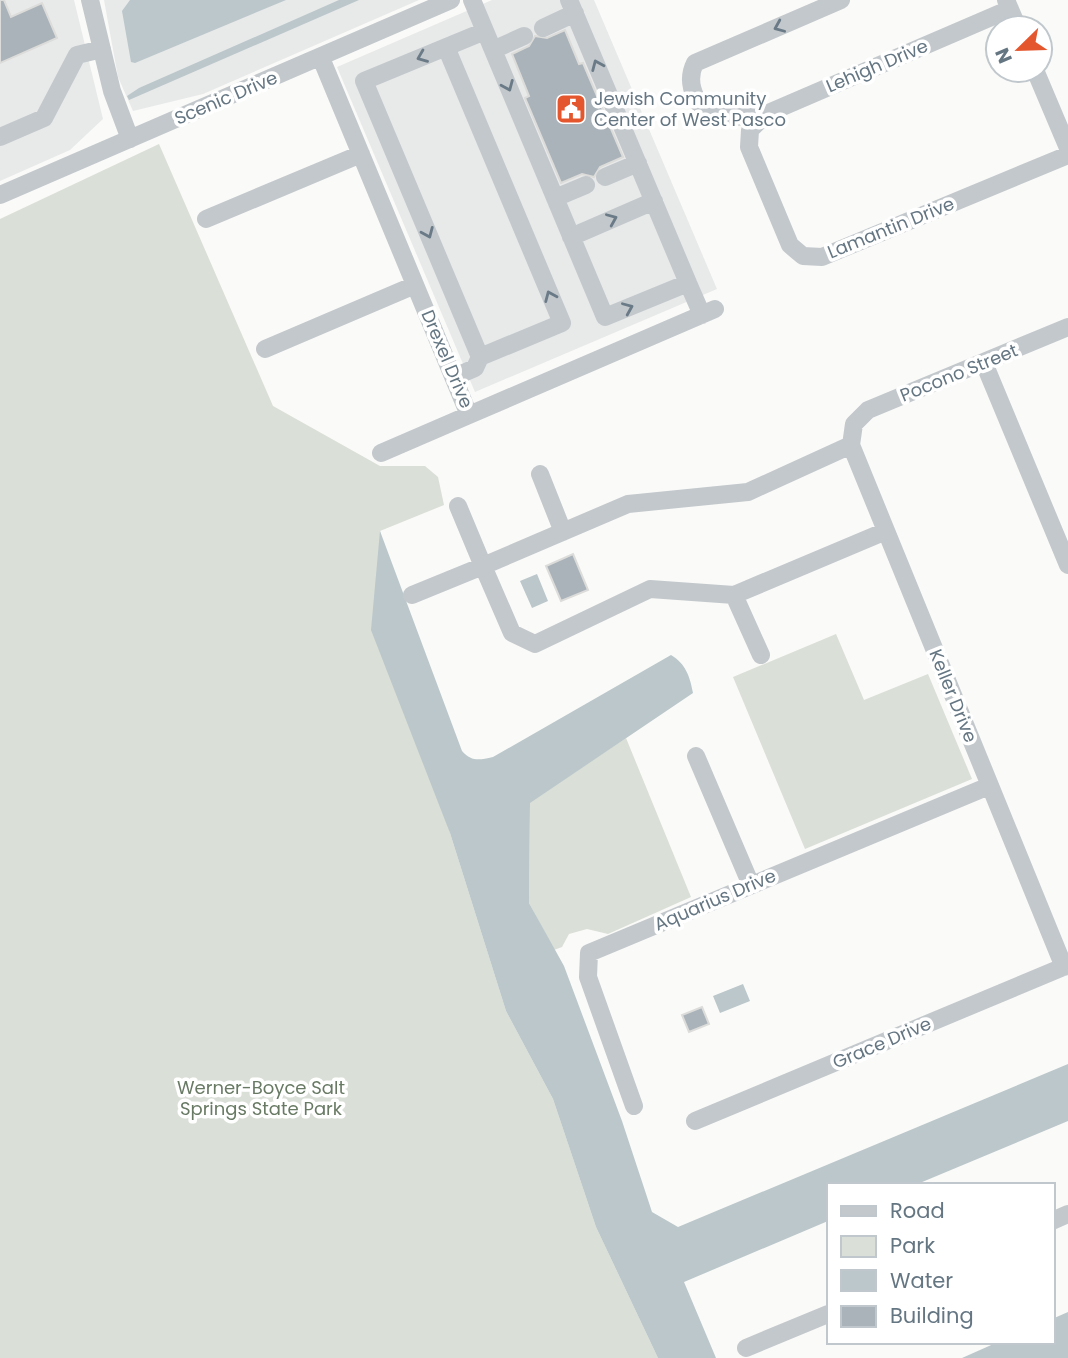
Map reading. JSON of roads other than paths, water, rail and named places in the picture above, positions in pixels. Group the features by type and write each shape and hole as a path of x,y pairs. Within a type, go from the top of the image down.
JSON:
{"street":[{"path":"90,0 112,92 130,139"},
{"name":"Scenic Drive","path":"0,195 451,0"},
{"path":"472,0 605,317 688,283 572,7 543,28"},
{"path":"756,124 709,116 693,94 690,73 695,63 841,0"},
{"name":"Lehigh Drive","path":"756,124 1008,4"},
{"path":"480,357 364,81 485,31"},
{"path":"493,50 524,36"},
{"path":"446,47 562,323 480,357 475,368 454,377"},
{"path":"0,137 44,118 77,55 102,49"},
{"name":"Drexel Drive","path":"321,58 470,415 709,312 688,283"},
{"path":"1041,84 1068,148"},
{"name":"Lamantin Drive","path":"756,124 749,147 790,245 803,256 822,257 1068,155"},
{"path":"206,219 361,154"},
{"path":"605,177 638,163"},
{"path":"555,198 586,185"},
{"path":"571,237 654,201"},
{"path":"265,349 415,285"},
{"name":"Pocono Street","path":"850,445 854,424 869,410 1068,327"},
{"path":"984,363 1068,565"},
{"path":"381,453 470,415"},
{"path":"412,595 628,504 748,492 850,445"},
{"name":"Keller Drive","path":"850,445 989,786 1066,966"},
{"path":"540,474 564,531"},
{"path":"458,506 512,633 535,644 650,589 734,595 886,531"},
{"path":"734,595 761,655"},
{"path":"696,756 751,885"},
{"name":"Aquarius Drive","path":"634,1106 588,977 589,953 989,786"},
{"name":"Grace Drive","path":"695,1121 1066,966"},
{"path":"746,1348 827,1314"}],"water":[{"path":"130,0 286,0 135,63 131,62 122,11"},
{"path":"339,0 359,0 129,100 127,96 139,88"},
{"path":"380,531 462,751 473,759 493,757 671,655 680,662 689,676 693,693 530,803 529,903 564,966 622,1121 652,1212 678,1227 1068,1064 1068,1121 920,1183 827,1183 827,1221 684,1282 716,1358 658,1358 596,1227 553,1099 506,1011 450,833 371,630"},
{"path":"537,574 548,601 532,608 520,581"},
{"path":"743,984 750,1001 720,1013 713,996"},
{"path":"1068,1312 1068,1358 962,1358 994,1344 1054,1344 1054,1318"}],"place":[{"name":"Jewish Community Center of West Pasco","path":"571,109"}],"park label":[{"name":"Werner-Boyce Salt Springs State Park","path":"261,1098"}]}
